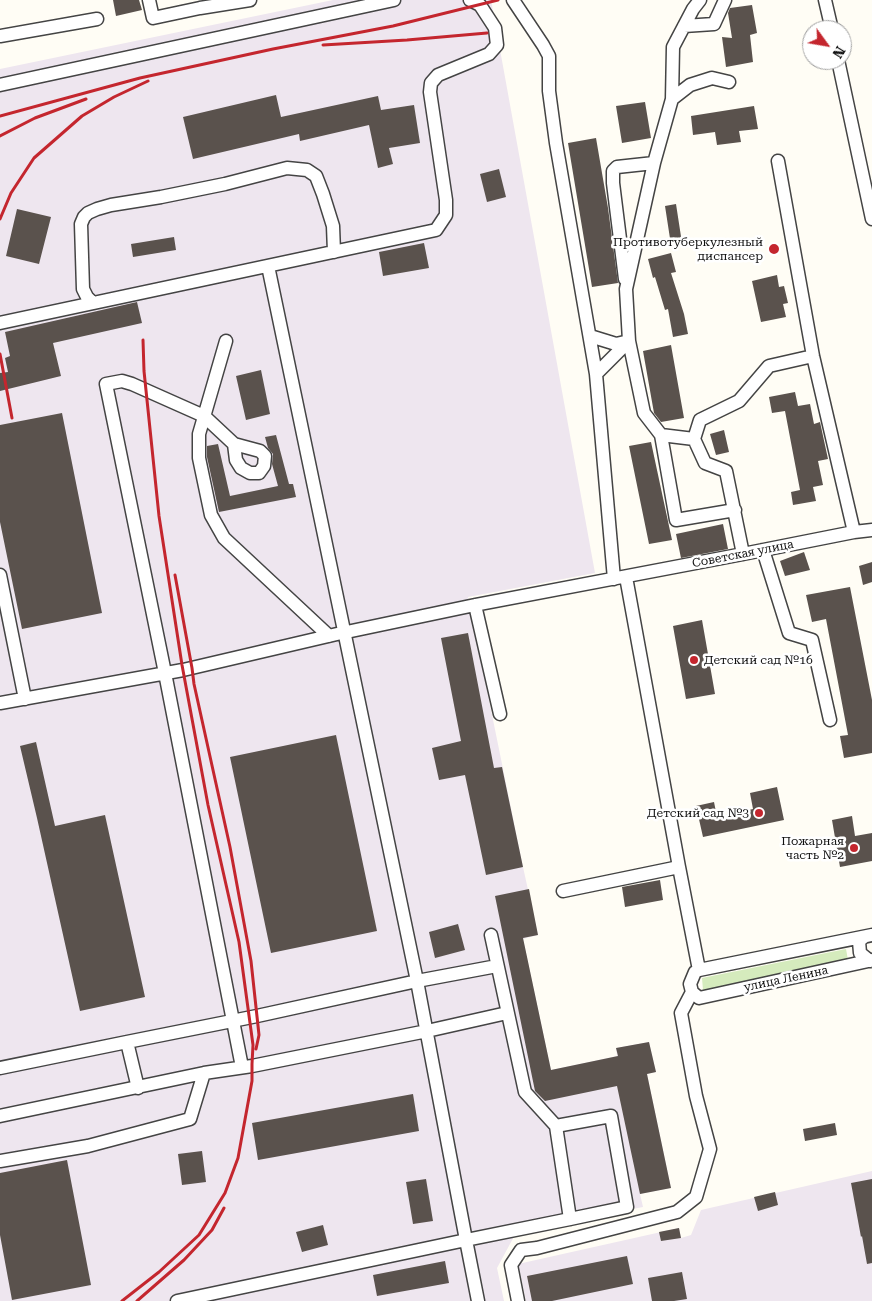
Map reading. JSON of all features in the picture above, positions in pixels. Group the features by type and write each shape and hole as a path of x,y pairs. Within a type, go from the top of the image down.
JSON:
{"street":[{"path":"149,0 153,18 200,4 250,0"},
{"path":"0,84 394,0"},
{"path":"0,323 436,230 446,215 446,200 430,92 431,83 438,75 489,54 497,45 496,28 480,5 470,0"},
{"path":"513,0 543,45 548,56 549,91 556,143 596,374 620,578 699,970"},
{"path":"626,289 654,162 672,99 673,47 693,9 700,0"},
{"path":"684,26 714,24 725,0"},
{"path":"825,0 830,20"},
{"path":"0,36 97,19"},
{"path":"840,70 872,219"},
{"path":"672,99 690,85 712,78 728,82"},
{"path":"778,161 813,356 854,532"},
{"path":"654,162 617,167 612,171 626,289 629,341 644,413 661,436 676,520 735,510"},
{"path":"93,303 83,289 81,224 88,213 97,208 110,205 225,184 287,168 307,170 316,176 323,194 333,226 334,252"},
{"path":"268,266 417,980 478,1301"},
{"path":"590,336 616,344 629,341"},
{"path":"226,341 199,434 199,458 211,515 224,538 329,636"},
{"path":"596,374 629,341"},
{"path":"743,554 726,471 705,463 694,439 700,420 739,401 769,366 813,356"},
{"path":"234,444 204,416 132,384 122,381 106,384 242,1067"},
{"path":"661,436 694,439"},
{"name":"Советская улица","path":"0,704 192,668 475,605 872,530"},
{"path":"763,550 789,633 812,640 830,720"},
{"path":"0,575 25,699"},
{"path":"475,605 500,714"},
{"path":"563,891 679,866"},
{"path":"491,935 525,1092 556,1126 570,1219"},
{"path":"518,1301 511,1265 521,1250 537,1248 677,1212 696,1197 710,1149 696,1096 681,1012 696,995 690,984 695,972 868,936"},
{"path":"868,936 859,941 860,953 871,961"},
{"name":"улица Ленина","path":"696,995 871,961"},
{"path":"0,1068 257,1016 417,980 497,966"},
{"path":"0,1116 204,1073 427,1031 507,1013"},
{"path":"127,1042 138,1088"},
{"path":"0,1161 88,1146 190,1119 204,1073"},
{"path":"178,1301 627,1207 611,1116 556,1126"}],"shaded area":[{"path":"333,0 491,0 595,573 468,597 538,935 523,939 551,1070 617,1056 616,1048 649,1042 656,1072 647,1074 671,1188 640,1194 643,1207 517,1231 497,1268 504,1301 0,1301 0,69"},
{"path":"872,1171 872,1301 526,1301 518,1264 679,1228 681,1238 691,1235 701,1210"}],"green space":[{"path":"846,949 848,960 703,990 702,978"}],"building":[{"path":"113,0 139,0 142,10 116,16"},
{"path":"752,5 757,33 750,35 753,62 726,67 722,37 732,38 728,13 730,8"},
{"path":"276,95 281,117 378,96 381,110 414,105 420,143 389,148 393,164 378,168 369,125 300,141 299,134 193,159 183,117"},
{"path":"645,102 651,138 622,143 616,106"},
{"path":"754,106 758,129 739,131 741,142 717,145 715,132 693,135 691,116"},
{"path":"596,138 618,283 592,287 568,143"},
{"path":"499,169 506,197 487,202 480,174"},
{"path":"676,204 682,243 671,245 665,206"},
{"path":"17,209 51,217 39,264 6,256"},
{"path":"174,237 176,250 133,257 131,244"},
{"path":"424,243 429,268 383,276 379,252"},
{"path":"671,253 676,272 671,273 684,314 688,334 673,337 668,309 665,310 648,259"},
{"path":"777,275 779,287 784,286 788,303 783,304 786,317 761,322 752,281"},
{"path":"137,302 142,323 53,343 61,376 0,391 0,373 8,372 5,358 10,356 5,332"},
{"path":"671,345 684,418 661,422 654,413 643,351"},
{"path":"261,370 270,414 246,420 236,376"},
{"path":"795,392 798,406 810,404 814,424 820,422 828,459 818,461 823,485 813,487 816,501 793,505 791,492 800,490 785,411 772,413 769,397"},
{"path":"62,413 102,613 22,629 0,522 0,425"},
{"path":"724,430 729,452 716,455 710,434"},
{"path":"276,435 289,484 293,484 296,497 219,512 207,457 207,446 218,444 230,496 278,486 272,464 273,454 268,448 265,437"},
{"path":"651,442 672,540 649,544 629,446"},
{"path":"723,524 728,549 681,558 676,534"},
{"path":"804,552 810,570 785,576 780,561"},
{"path":"872,562 872,582 863,585 859,566"},
{"path":"850,587 872,700 872,753 844,758 840,736 848,735 826,619 812,622 806,595"},
{"name":"Детский сад №16","path":"702,620 715,694 686,699 673,626"},
{"path":"468,633 494,768 502,767 523,867 486,875 465,775 439,780 432,748 461,741 441,638"},
{"path":"336,735 377,931 271,953 230,757"},
{"path":"36,742 55,826 105,815 145,997 80,1011 20,746"},
{"name":"Детский сад №3","path":"777,787 784,820 703,837 696,806 714,802 717,817 753,809 750,793"},
{"name":"Пожарная часть №2","path":"852,816 855,836 872,833 872,861 840,867 832,820"},
{"path":"660,880 663,900 625,907 622,887"},
{"path":"529,889 538,935 523,938 551,1070 618,1056 616,1048 649,1042 656,1072 647,1074 671,1188 640,1194 617,1086 545,1101 535,1091 495,896"},
{"path":"458,924 465,950 435,958 429,932"},
{"path":"413,1094 419,1131 258,1160 252,1123"},
{"path":"835,1123 837,1135 805,1141 803,1129"},
{"path":"202,1151 206,1182 182,1185 178,1154"},
{"path":"67,1160 91,1285 12,1300 0,1235 0,1173"},
{"path":"426,1179 433,1221 413,1224 406,1182"},
{"path":"872,1179 872,1263 867,1264 851,1183"},
{"path":"775,1192 778,1205 758,1211 754,1197"},
{"path":"323,1225 328,1245 302,1252 296,1232"},
{"path":"679,1228 681,1238 661,1241 659,1232"},
{"path":"627,1256 633,1284 552,1301 532,1301 527,1276"},
{"path":"445,1261 449,1283 377,1296 373,1275"},
{"path":"682,1272 687,1299 652,1301 648,1278"}],"railway":[{"path":"0,116 140,78 273,49 393,26 498,0"},
{"path":"323,45 487,33"},
{"path":"0,219 11,193 34,158 82,116 114,97 148,81"},
{"path":"0,136 35,118 86,99"},
{"path":"122,1301 159,1272 199,1235 225,1193 238,1158 252,1081 253,1045 239,942 208,805 182,665 159,516 144,371 143,340"},
{"path":"0,354 12,418"},
{"path":"175,575 194,684 230,847 251,961 259,1035 256,1049"},
{"path":"137,1301 184,1260 212,1230 224,1208"}],"place":[{"name":"Противотуберкулезный диспансер","path":"774,249"},
{"name":"Детский сад №16","path":"694,660"},
{"name":"Детский сад №3","path":"759,813"},
{"name":"Пожарная часть №2","path":"854,848"}]}
